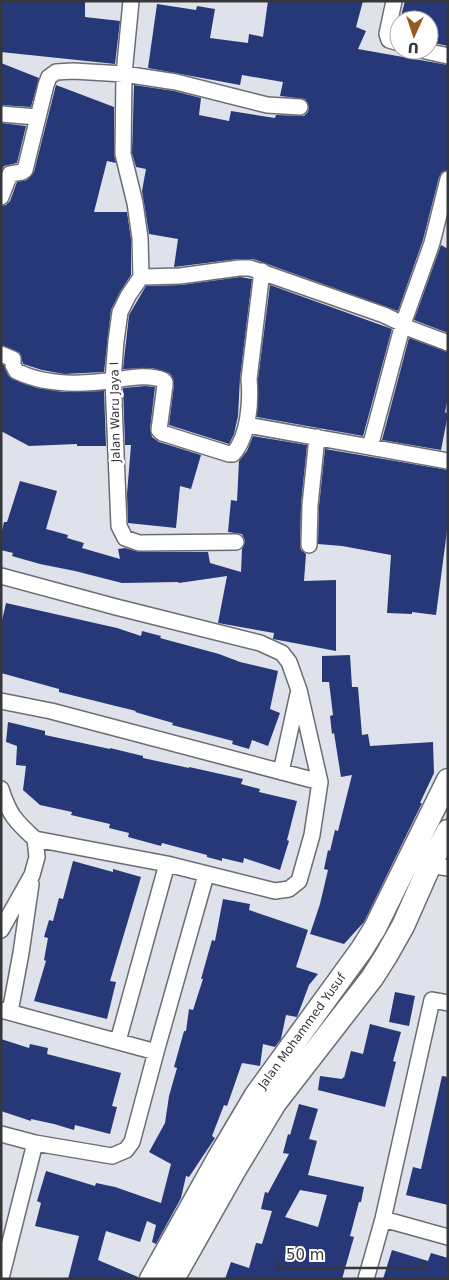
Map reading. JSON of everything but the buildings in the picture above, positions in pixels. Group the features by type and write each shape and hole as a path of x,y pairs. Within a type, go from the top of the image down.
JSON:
{"main road":[{"name":"Jalan Mohammed Yusuf","path":"151,1279 256,1094 362,949 375,928 448,780"},
{"name":"Jalan Mohammed Yusuf","path":"173,1279 275,1103 372,978 386,956 439,867 448,831"}],"street":[{"path":"131,1 124,74 123,154 140,238 140,277 180,276 239,268 262,271 375,312 408,328 448,342"},
{"path":"389,22 386,34 389,40"},
{"path":"1,197 10,174 25,170 49,77 56,72 124,74 176,82 268,105 300,107"},
{"path":"1,114 38,117"},
{"path":"370,447 403,324 432,243 448,179"},
{"path":"1,354 13,359 16,371 38,380 72,384 135,377 160,379 165,382 158,425 159,430 162,433 234,454 247,425 250,361 262,271"},
{"name":"Jalan Waru Jaya I","path":"140,277 120,312 113,380 119,526 125,538 139,543 236,542"},
{"path":"247,425 448,461"},
{"path":"309,545 310,505 317,437"},
{"path":"1,576 260,643 282,653 289,662 299,690 320,782 312,835 299,881 289,889 275,891 167,864 35,839 16,822 1,789"},
{"path":"280,772 299,690"},
{"path":"1,701 50,711 320,782"},
{"path":"35,839 37,857 32,875 21,953 6,1011 156,1052"},
{"path":"118,1041 167,864"},
{"path":"1,1134 35,1143 112,1156 126,1150 132,1142 206,874"},
{"path":"1,930 32,875"},
{"path":"366,1279 383,1219 432,1000 448,1003"},
{"path":"1,1278 35,1143"},
{"path":"383,1219 448,1237"}]}
